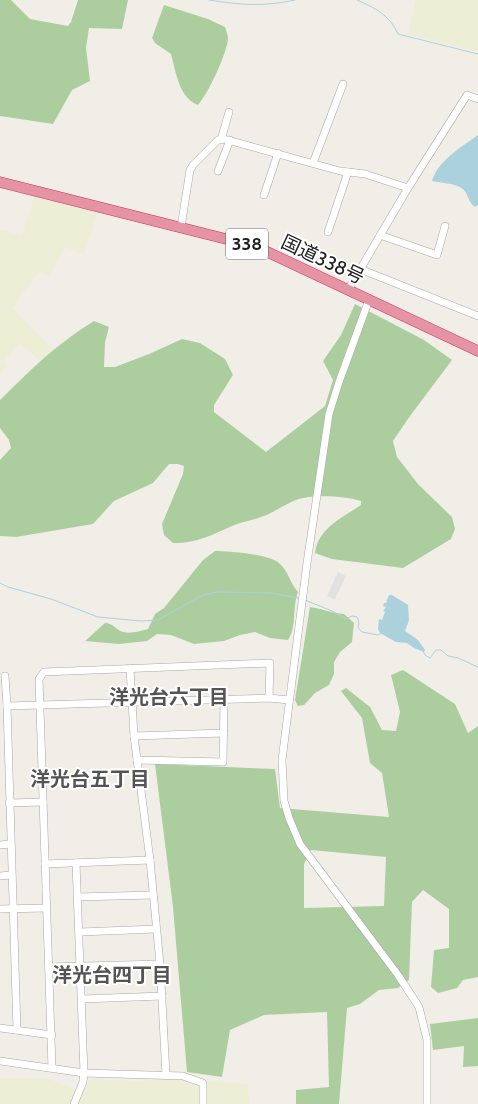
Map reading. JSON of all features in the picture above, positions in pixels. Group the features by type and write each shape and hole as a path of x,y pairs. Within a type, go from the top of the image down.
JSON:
{"highway":[{"name":"国道338号","path":"0,182 259,248 478,351"}],"street":[{"path":"313,163 343,84"},
{"path":"348,290 408,188 467,95 478,99"},
{"path":"181,227 190,170 193,165 221,140 229,112"},
{"path":"221,140 230,140 348,172 365,174 408,188"},
{"path":"218,170 230,140"},
{"path":"264,195 278,153"},
{"path":"328,232 348,172"},
{"path":"380,235 437,255 445,226"},
{"path":"360,269 478,316"},
{"path":"368,300 329,414 282,760 284,801 300,844 398,975 419,1007 427,1040 428,1104"},
{"path":"52,1068 39,679 44,672 270,663 269,698"},
{"path":"130,668 134,736 150,860 160,964 166,1075"},
{"path":"5,676 17,1030"},
{"path":"7,706 269,698 289,700"},
{"path":"137,760 224,762 224,700"},
{"path":"134,736 224,733"},
{"path":"9,803 43,802"},
{"path":"0,845 10,844"},
{"path":"45,864 150,860"},
{"path":"74,1104 83,1082 84,1073 76,863"},
{"path":"0,876 12,875"},
{"path":"78,897 153,895"},
{"path":"0,909 46,908"},
{"path":"80,932 156,929"},
{"path":"49,967 160,964"},
{"path":"82,999 162,996"},
{"path":"0,1028 52,1035"},
{"path":"0,1061 84,1073 129,1076 183,1076 203,1083 203,1104"}],"green space":[{"path":"0,0 11,0 30,19 68,26 78,0 128,0 122,29 89,28 86,48 90,81 72,90 53,124 0,116"},
{"path":"416,0 478,0 478,52 408,34"},
{"path":"164,5 208,19 225,27 228,39 221,63 212,83 198,105 186,97 182,91 171,54 155,43 152,38"},
{"path":"34,197 97,213 84,255 65,247 49,276 39,272 12,308 56,352 45,364 19,344 3,362 6,366 0,374 0,230 22,235"},
{"path":"355,304 424,340 452,360 393,441 397,457 418,484 452,517 455,529 451,539 403,568 332,559 315,553 317,544 332,524 361,505 361,501 319,496 296,500 254,520 235,525 203,538 173,543 164,535 162,524 183,474 184,466 178,464 169,464 153,483 114,501 93,524 16,537 0,536 0,460 11,448 9,440 0,428 0,400 22,378 81,329 94,321 109,327 105,342 104,367 115,367 182,339 200,343 225,359 233,375 214,405 214,412 266,452 325,406 333,380 323,361 341,335"},
{"path":"215,551 258,555 274,560 282,566 298,592 293,629 288,640 270,638 255,632 224,641 194,644 171,635 157,634 147,641 119,644 85,641 105,623 126,633 148,629 155,614 164,608 203,560"},
{"path":"310,607 344,614 354,623 352,642 340,652 334,662 334,674 329,685 315,693 304,705 298,706 295,700"},
{"path":"403,670 455,704 468,733 478,726 478,977 463,980 457,988 438,993 431,987 434,950 449,948 449,909 423,890 412,902 409,980 398,988 379,990 360,1004 347,1008 339,1104 296,1104 296,1090 329,1087 327,1012 264,1015 230,1030 222,1077 187,1072 173,907 155,764 275,769 280,808 389,817 382,773 370,763 362,718 341,691 346,688 370,707 382,730 396,731 400,712 391,675","holes":["311,850 386,857 384,906 304,908 304,864"]},
{"path":"478,1018 478,1066 463,1067 464,1046 433,1050 430,1024"},
{"path":"0,1078 49,1079 84,1093 90,1079 136,1081 175,1079 248,1084 249,1104 0,1104"}],"shaded area":[{"path":"338,572 346,576 335,599 327,596"}],"water":[{"path":"478,135 478,205 475,207 461,188 432,181 435,173 445,160"},
{"path":"389,595 408,605 409,620 405,631 418,640 425,650 424,652 407,643 396,642 380,633 378,629 379,619 382,620 385,612 383,611 386,607 383,606"}],"waterway":[{"path":"209,0 252,4 273,4 295,0"},
{"path":"357,0 376,9 386,17 395,27 398,34 478,54"},
{"path":"0,583 51,599 98,617 141,621 158,620 203,595 217,592 270,593 299,598"},
{"path":"305,600 346,619 352,616 357,617 359,622 358,628 362,632 378,635 381,633"},
{"path":"423,651 430,658 436,650 441,650 448,656 458,658 478,667"}],"district":[{"name":"洋光台六丁目","path":"169,697"},
{"name":"洋光台五丁目","path":"90,779"},
{"name":"洋光台四丁目","path":"112,975"}]}
